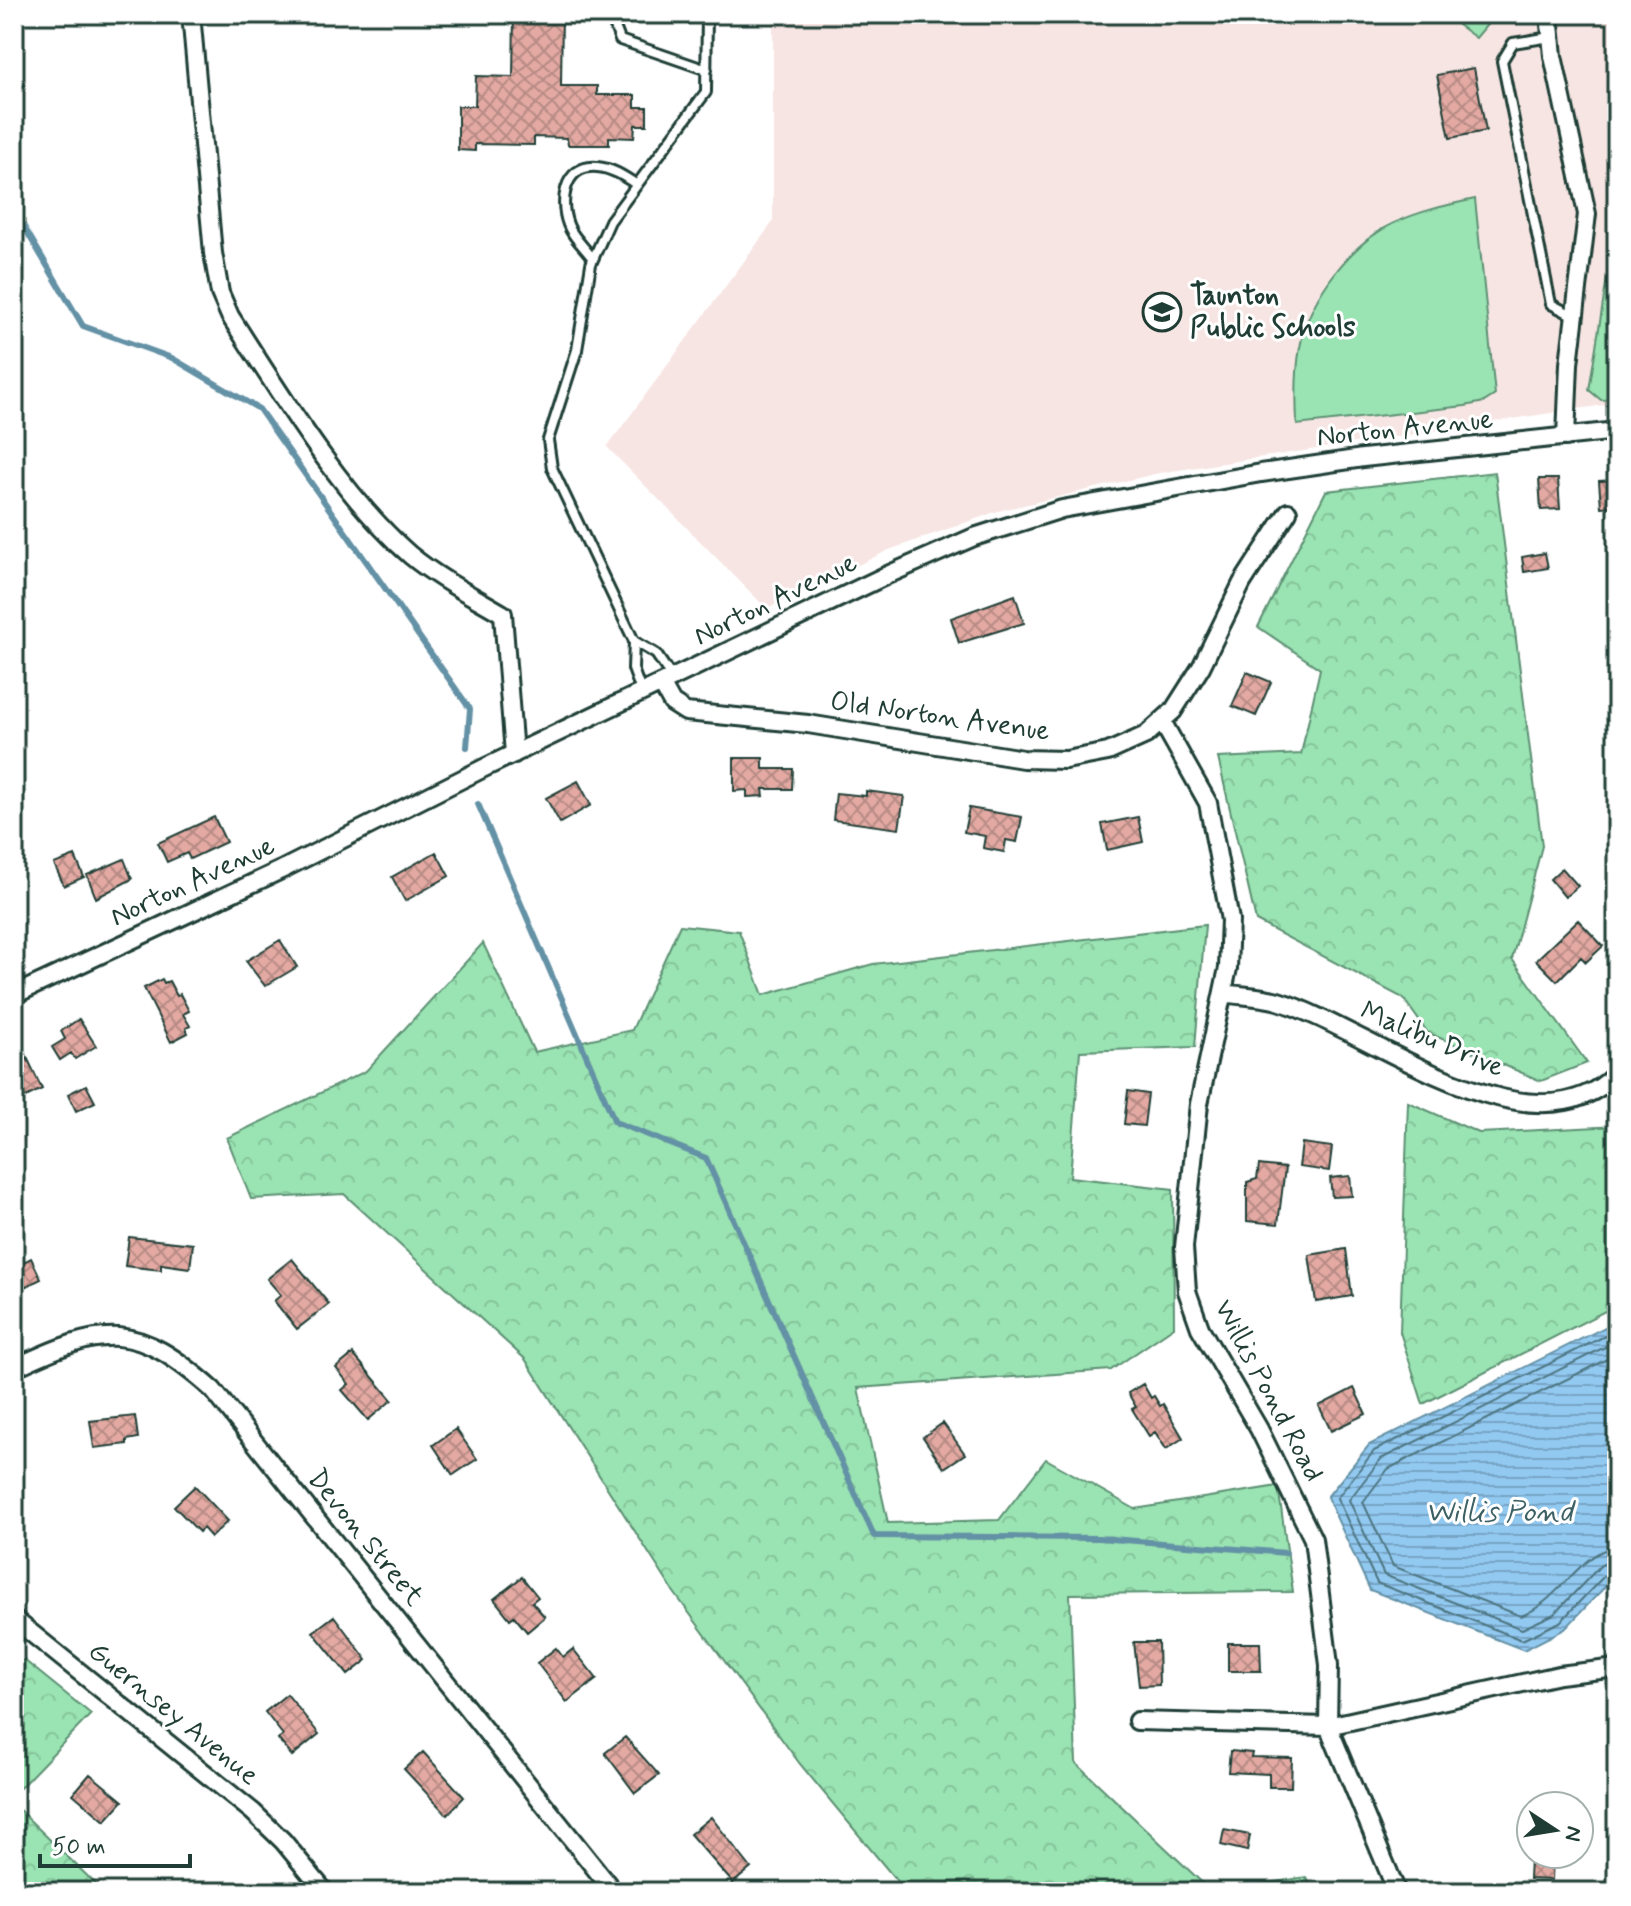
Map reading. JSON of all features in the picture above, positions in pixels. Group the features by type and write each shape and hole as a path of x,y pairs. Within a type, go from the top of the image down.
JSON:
{"street":[{"path":"191,14 213,253 220,293 230,316 353,493 399,543 441,579 503,614 514,754"},
{"path":"1549,14 1587,214 1574,316 1566,437"},
{"name":"Norton Avenue","path":"14,995 281,870 514,754 944,549 1062,509 1351,459 1617,431"},
{"name":"Old Norton Avenue","path":"668,682 672,703 686,712 808,724 1033,760 1066,760 1108,752 1146,735 1163,723 1183,698 1242,583 1288,512"},
{"name":"Willis Pond Road","path":"1163,723 1208,803 1230,920 1223,993 1199,1104 1184,1272 1200,1328 1266,1442 1313,1539 1329,1665 1328,1726 1397,1892"},
{"name":"Malibu Drive","path":"1223,993 1278,1001 1465,1086 1519,1104 1565,1102 1592,1095 1617,1073"},
{"name":"Devon Street","path":"14,1368 76,1341 124,1336 164,1352 200,1378 223,1402 614,1892"},
{"name":"Guernsey Avenue","path":"14,1619 253,1812 283,1841 325,1892"},
{"path":"1137,1721 1328,1726 1559,1675 1617,1668"}],"lane":[{"path":"610,14 620,40 707,70"},
{"path":"642,695 633,669 634,641 552,468 548,440 552,418 577,350 593,259 610,221 706,92 707,14"},
{"path":"1551,37 1513,43 1502,61 1551,304 1574,316"},
{"path":"593,259 570,228 563,204 566,184 576,171 595,166 619,173 637,185"},
{"path":"634,641 656,654 668,682"}],"shaded area":[{"name":"Taunton Public Schools","path":"773,14 1617,14 1617,403 1159,473 998,511 889,550 767,609 607,447 773,222"}],"green space":[{"path":"1443,14 1496,14 1476,38"},
{"path":"1475,199 1495,395 1484,402 1465,406 1297,425 1297,371 1302,338 1315,304 1336,272 1362,244 1392,224 1423,212"},
{"path":"1617,216 1617,399 1601,400 1589,390"},
{"path":"1495,472 1542,846 1512,959 1587,1063 1541,1081 1428,1033 1403,998 1256,921 1218,758 1301,754 1320,669 1258,627 1326,491"},
{"path":"680,925 739,931 763,995 873,964 1205,925 1195,1047 1080,1051 1070,1177 1173,1189 1174,1327 1111,1370 858,1388 888,1523 999,1520 1046,1459 1135,1509 1278,1486 1293,1592 1070,1594 1076,1763 1212,1892 906,1892 800,1764 673,1591 525,1359 344,1194 251,1199 227,1138 366,1071 483,943 534,1052 632,1030"},
{"path":"1408,1102 1479,1133 1617,1126 1617,1305 1423,1404 1400,1332"},
{"path":"24,1660 91,1714 14,1794 14,1663"},
{"path":"14,1805 104,1892 14,1892"},
{"path":"1306,1877 1315,1892 1213,1892"}],"water":[{"name":"Willis Pond","path":"1617,1321 1617,1574 1565,1629 1524,1650 1370,1590 1327,1497 1369,1445"}],"building":[{"path":"514,14 562,14 561,86 597,86 597,95 635,95 635,107 647,107 647,125 635,125 634,138 609,137 609,145 568,145 567,138 534,137 534,145 475,144 475,151 458,150 458,106 475,106 476,76 513,77"},
{"path":"1474,68 1486,131 1450,138 1437,75"},
{"path":"1539,479 1558,479 1560,509 1541,510"},
{"path":"1617,480 1617,506 1601,507 1599,481"},
{"path":"1545,553 1548,568 1524,572 1522,557"},
{"path":"1015,595 1024,623 959,643 951,618"},
{"path":"1247,672 1271,682 1256,716 1232,706"},
{"path":"734,758 763,758 763,769 793,769 792,789 763,789 764,796 747,797 747,790 734,791"},
{"path":"578,781 591,805 560,823 546,798"},
{"path":"866,791 904,796 899,829 833,820 836,793 866,796"},
{"path":"969,808 1022,817 1017,842 1006,840 1004,852 983,848 985,836 964,832"},
{"path":"214,817 226,842 190,859 187,853 167,862 158,843"},
{"path":"1138,817 1143,842 1107,850 1102,824"},
{"path":"436,852 449,876 405,901 392,877"},
{"path":"75,856 84,877 64,886 54,864"},
{"path":"124,859 132,879 96,898 87,875"},
{"path":"1562,868 1578,886 1565,897 1550,879"},
{"path":"1578,920 1603,946 1586,962 1581,957 1557,981 1536,960"},
{"path":"280,940 297,967 265,986 246,961"},
{"path":"162,979 164,983 169,981 177,996 180,994 189,1011 183,1014 190,1026 186,1028 188,1033 171,1042 144,988"},
{"path":"79,1019 96,1046 75,1059 71,1053 60,1060 52,1047 65,1039 61,1031"},
{"path":"14,1030 42,1089 14,1103"},
{"path":"86,1085 95,1102 76,1111 68,1094"},
{"path":"1128,1091 1148,1094 1144,1126 1124,1124"},
{"path":"1302,1143 1332,1147 1329,1171 1299,1167"},
{"path":"1259,1165 1285,1168 1278,1224 1247,1221 1247,1182 1257,1179"},
{"path":"1350,1176 1352,1196 1332,1197 1330,1178"},
{"path":"129,1237 193,1244 190,1268 161,1264 161,1270 125,1266"},
{"path":"1346,1249 1352,1296 1316,1302 1309,1255"},
{"path":"31,1258 41,1279 14,1292 14,1267"},
{"path":"292,1259 329,1304 297,1329 274,1301 281,1295 267,1279"},
{"path":"353,1354 392,1400 368,1420 342,1390 349,1384 336,1368"},
{"path":"1143,1384 1151,1398 1154,1396 1160,1406 1163,1404 1183,1438 1166,1449 1155,1432 1149,1436 1132,1409 1136,1407 1128,1393"},
{"path":"1354,1388 1366,1414 1331,1431 1319,1406"},
{"path":"135,1416 138,1438 127,1440 127,1444 94,1448 90,1421"},
{"path":"943,1423 965,1454 944,1468 923,1437"},
{"path":"456,1429 477,1459 453,1475 433,1445"},
{"path":"195,1486 228,1521 211,1537 203,1528 199,1532 174,1506"},
{"path":"522,1577 538,1597 532,1602 545,1617 527,1632 514,1616 510,1619 494,1599"},
{"path":"334,1616 367,1660 348,1675 313,1632"},
{"path":"1134,1642 1158,1642 1159,1685 1139,1686"},
{"path":"1228,1643 1260,1643 1261,1671 1228,1671"},
{"path":"556,1648 563,1657 573,1649 597,1679 567,1702 537,1663"},
{"path":"287,1694 319,1734 292,1756 278,1739 283,1735 265,1712"},
{"path":"625,1737 659,1775 635,1793 605,1753"},
{"path":"1230,1751 1252,1753 1251,1757 1292,1758 1291,1787 1269,1787 1269,1774 1228,1772"},
{"path":"423,1752 464,1797 447,1815 404,1769"},
{"path":"90,1774 123,1801 105,1821 73,1794"},
{"path":"711,1817 751,1868 733,1883 690,1834"},
{"path":"1224,1830 1250,1835 1247,1851 1221,1845"},
{"path":"1529,1870 1552,1870 1552,1880 1529,1879"}],"waterway":[{"path":"14,210 83,326 172,358 259,409 470,709 467,747"},
{"path":"478,804 615,1122 706,1158 874,1536 1099,1538 1286,1553"}],"place":[{"name":"Taunton Public Schools","path":"1162,312"}]}
